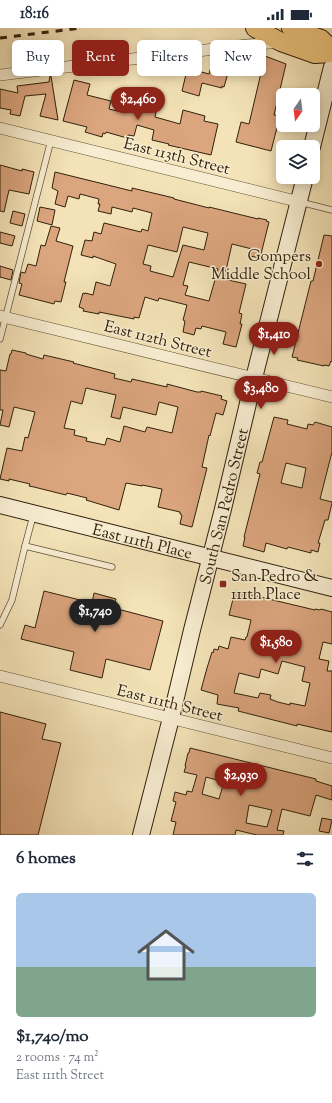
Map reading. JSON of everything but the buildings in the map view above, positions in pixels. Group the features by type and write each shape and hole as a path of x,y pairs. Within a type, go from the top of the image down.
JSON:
{"main road":[{"path":"255,28 286,35 321,39 332,50"},
{"path":"286,35 315,54 332,53"}],"street":[{"path":"0,75 247,45 286,35"},
{"path":"314,140 332,67"},
{"name":"East 113th Street","path":"0,128 300,202"},
{"name":"South San Pedro Street","path":"142,835 254,378 304,184"},
{"name":"East 112th Street","path":"3,316 332,397"},
{"name":"East 111th Place","path":"0,505 332,588"},
{"name":"East 111th Street","path":"0,676 332,758"}],"lane":[{"path":"0,339 3,316 51,140"},
{"path":"300,202 332,210"},
{"path":"0,625 12,600 34,514"},
{"path":"26,546 112,567"}],"railway":[{"path":"0,38 81,28"}],"place":[{"name":"Gompers Middle School","path":"319,264"},
{"name":"San Pedro & 111th Place","path":"223,584"}]}
